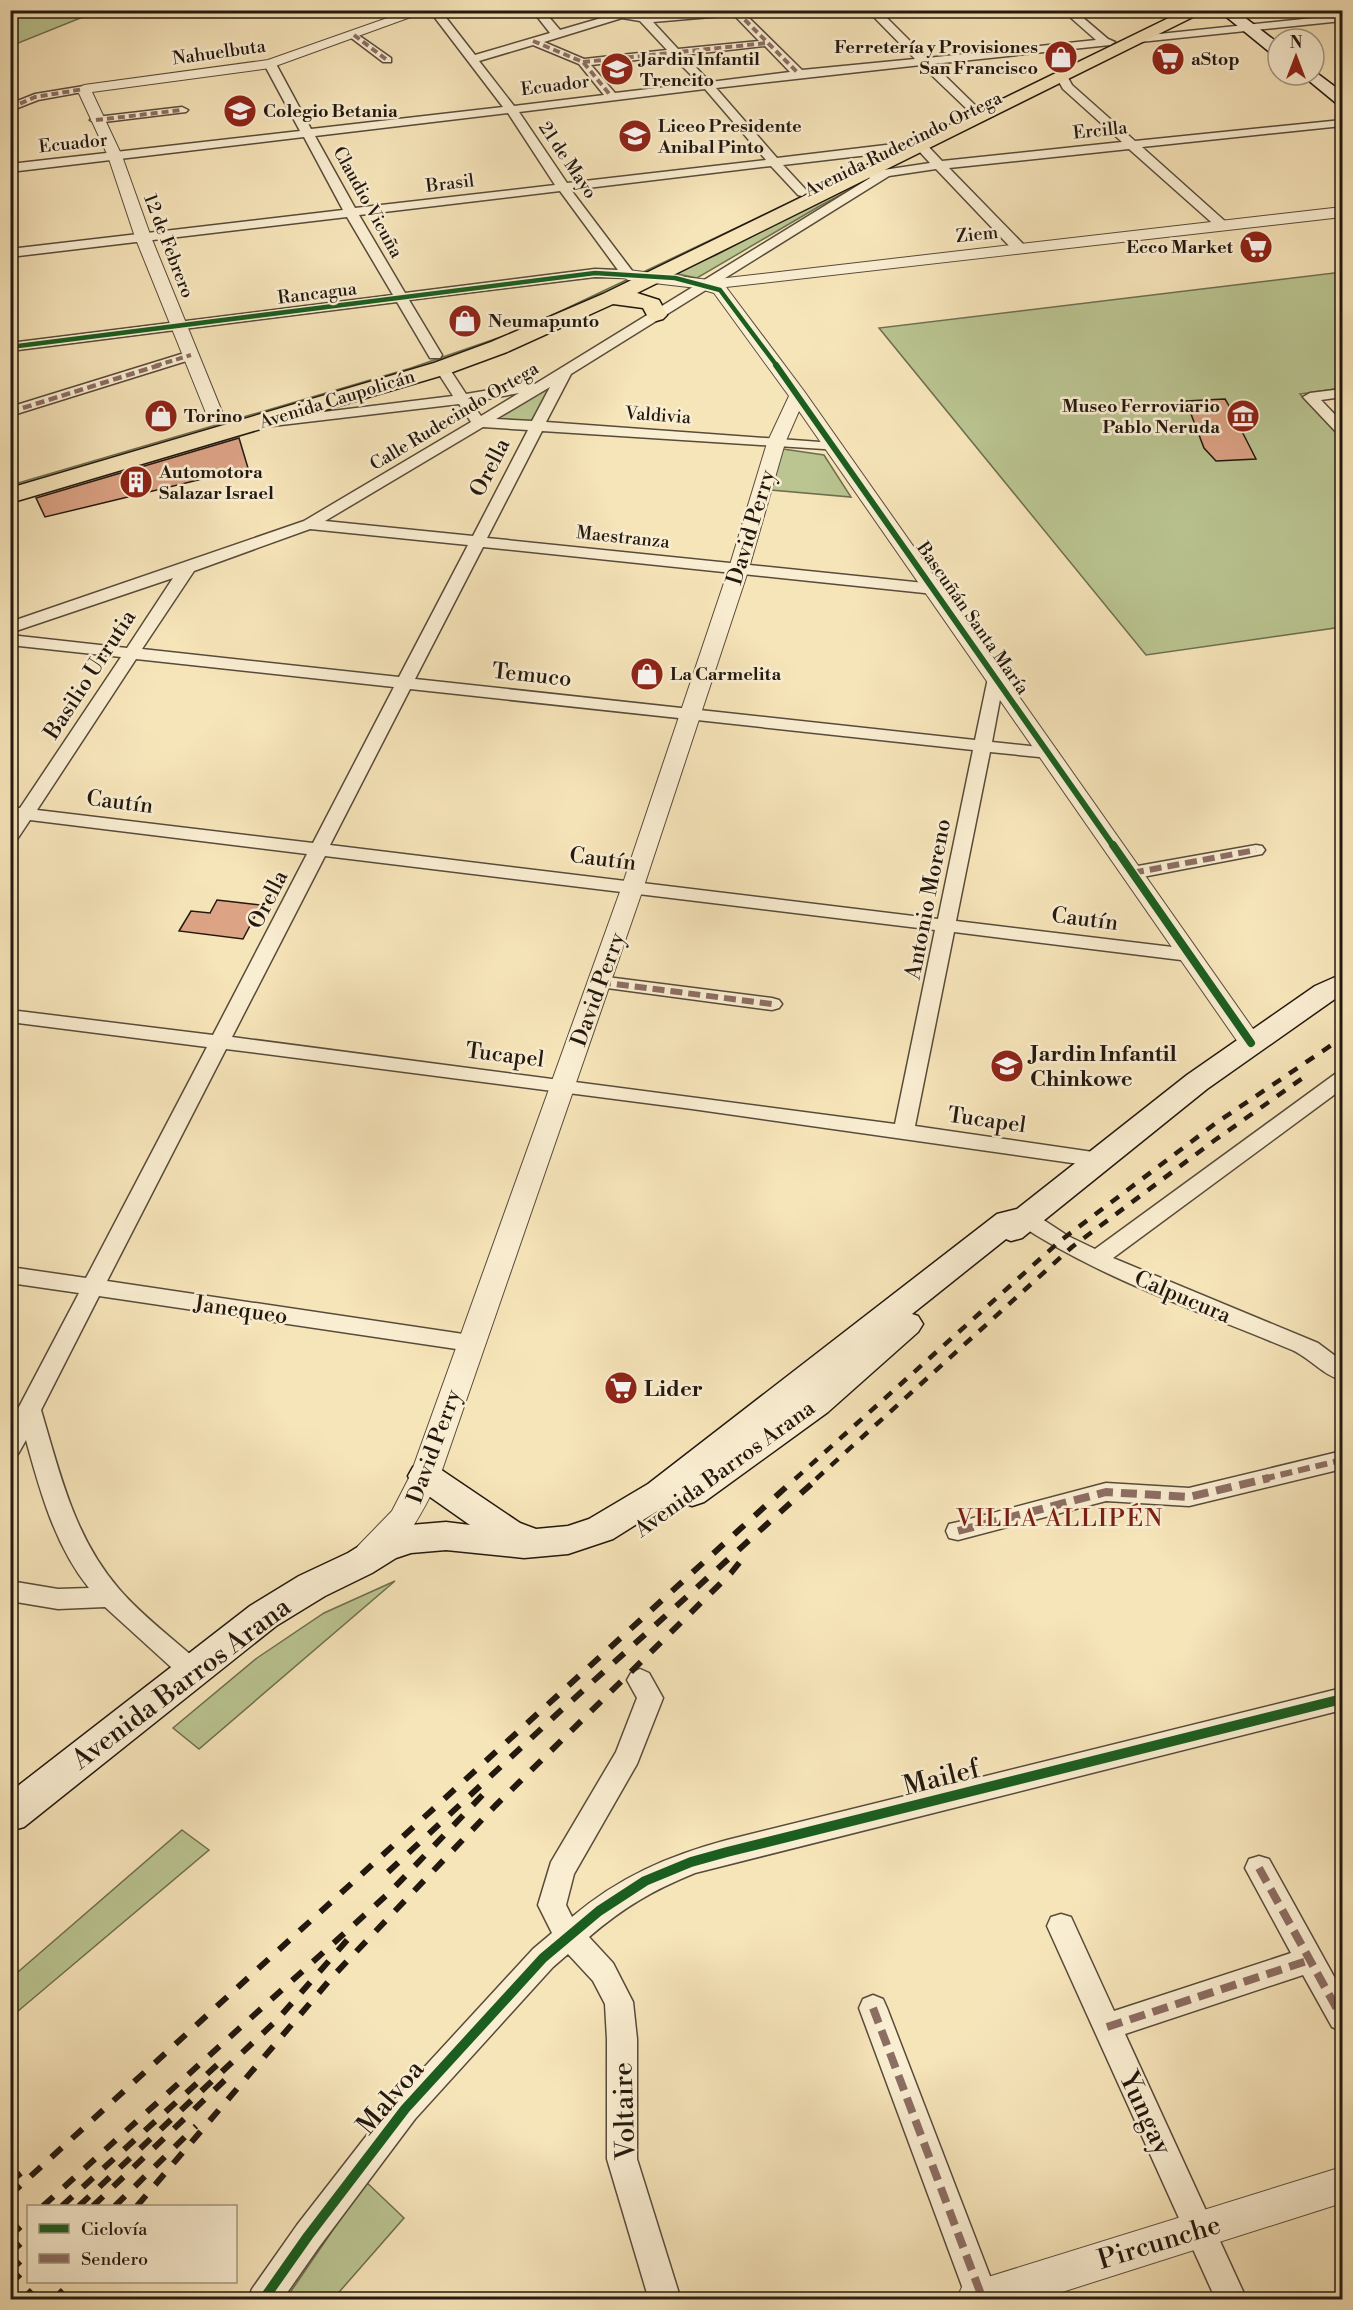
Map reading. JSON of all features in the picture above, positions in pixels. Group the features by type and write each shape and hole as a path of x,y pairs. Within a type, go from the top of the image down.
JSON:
{"main road":[{"name":"Avenida Rudecindo Ortega","path":"628,275 974,110 1105,43 1178,10"},
{"name":"Avenida Rudecindo Ortega","path":"655,276 1041,88 1067,84 1140,39 1199,10"},
{"path":"1225,10 1266,42"},
{"path":"1246,10 1266,26"},
{"path":"1326,73 1342,86"},
{"path":"1325,87 1342,100"},
{"path":"438,361 446,359 469,344 569,303 628,275"},
{"name":"Avenida Caupolicán","path":"10,496 216,419 499,347 655,276"},
{"path":"613,296 644,300 652,304 656,315"},
{"name":"Avenida Caupolicán","path":"10,480 176,447 258,424 438,361"},
{"path":"176,447 204,436 213,427 216,419"},
{"name":"Avenida Barros Arana","path":"360,1563 450,1554 536,1562 584,1555 627,1538 816,1403 1025,1218 1197,1082 1342,983"},
{"name":"Avenida Barros Arana","path":"10,1815 192,1671 287,1600 360,1563 384,1548 422,1538 446,1536 524,1544 549,1543 585,1536 601,1529 660,1493 1008,1222 1025,1218"},
{"path":"425,1476 510,1534 549,1543"}],"street":[{"name":"Nahuelbuta","path":"84,89 270,64 424,10"},
{"name":"21 de Mayo","path":"434,10 511,109 563,188 628,275"},
{"path":"537,10 557,34"},
{"path":"471,60 622,15 639,14 658,20 750,10"},
{"path":"872,10 974,110"},
{"path":"1067,10 1105,43"},
{"path":"736,12 799,74"},
{"path":"639,14 707,85 772,162 802,192"},
{"path":"1140,39 1342,18"},
{"path":"354,35 387,60"},
{"path":"533,42 583,62 767,43"},
{"name":"Ecuador","path":"10,168 799,74 1105,43"},
{"path":"583,62 611,96"},
{"name":"Claudio Vicuña","path":"270,64 399,297 478,422"},
{"path":"1067,84 1223,226"},
{"path":"10,108 35,97 84,89"},
{"name":"12 de Febrero","path":"84,89 96,120 115,156 143,237 216,419"},
{"path":"96,120 182,110"},
{"name":"Ercilla","path":"861,176 939,165 1342,123"},
{"path":"922,147 1020,249"},
{"name":"Brasil","path":"10,253 894,148"},
{"name":"Calle Rudecindo Ortega","path":"10,628 188,568 309,524 544,385 886,173"},
{"name":"Ziem","path":"613,296 1342,212"},
{"name":"Rancagua","path":"10,347 595,273 628,275"},
{"name":"Bascuñán Santa María","path":"628,275 655,276 708,284 720,290 728,298 934,588 1251,1043"},
{"path":"10,412 191,355"},
{"name":"Orella","path":"10,1448 565,372"},
{"path":"258,424 462,399 544,385"},
{"path":"1342,393 1310,397 1342,430"},
{"name":"David Perry","path":"360,1563 393,1533 408,1513 425,1476 633,886 688,714 739,568 776,442 798,395"},
{"name":"Valdivia","path":"478,422 834,447"},
{"name":"Maestranza","path":"309,524 934,588"},
{"name":"Basilio Urrutia","path":"10,837 18,812 188,568"},
{"name":"Temuco","path":"10,640 1049,753"},
{"name":"Antonio Moreno","path":"904,1131 996,678"},
{"name":"Cautín","path":"18,812 1189,955"},
{"path":"1132,873 1256,850"},
{"path":"599,982 772,1004"},
{"name":"Tucapel","path":"10,1016 904,1131 1100,1160"},
{"path":"1096,1259 1342,1079"},
{"name":"Calpucura","path":"1025,1218 1060,1241 1096,1259 1310,1349 1342,1372"},
{"name":"Janequeo","path":"10,1275 471,1343"},
{"path":"30,1410 54,1500 75,1548 111,1597 192,1671"},
{"path":"958,1531 1106,1492 1189,1497 1342,1460"},
{"path":"10,1591 58,1599 111,1597"},
{"path":"567,1936 552,1905 561,1871 628,1756 650,1698 640,1680"},
{"name":"Mailef","path":"567,1936 599,1911 645,1881 691,1862 1342,1699"},
{"path":"1259,1868 1342,2018"},
{"name":"Yungay","path":"1061,1926 1232,2300"},
{"name":"Malvoa","path":"263,2300 308,2236 405,2109 543,1958 567,1936"},
{"name":"Voltaire","path":"567,1936 584,1950 603,1972 619,2002 622,2039 622,2159 665,2300"},
{"path":"1107,2027 1310,1960"},
{"path":"873,2008 979,2298"},
{"name":"Pircunche","path":"979,2298 1342,2185"}],"green space":[{"path":"10,11 77,11 83,17 11,46"},
{"path":"896,152 610,294 495,345 11,492 11,485 411,368 521,330"},
{"path":"876,176 697,278 673,273 716,255 863,178"},
{"path":"1342,272 1342,388 1300,394 1342,438 1342,627 1146,655 879,328"},
{"path":"551,386 535,422 494,419"},
{"path":"783,449 824,455 851,497 771,490"},
{"path":"395,1581 199,1749 173,1728 257,1658 324,1613"},
{"path":"182,1830 209,1850 11,2017 11,1978"},
{"path":"363,2179 404,2218 333,2299 285,2300 339,2221"}],"building":[{"path":"1225,399 1256,459 1216,461 1204,448 1186,401"},
{"name":"Automotora Salazar Israel","path":"239,438 248,468 45,517 36,498"},
{"path":"217,900 261,905 243,939 179,931 191,911 210,913"}],"railway":[{"path":"795,1479 1060,1241 1216,1123 1342,1038"},
{"path":"816,1479 1072,1247 1215,1140 1307,1075"},
{"path":"10,2195 796,1478"},
{"path":"388,1872 557,1714 818,1478"},
{"path":"138,2205 334,1975 495,1806 731,1573 747,1553"},
{"path":"44,2205 390,1892 491,1786"},
{"path":"80,2205 277,2020 349,1938"},
{"path":"63,2205 217,2065"},
{"path":"94,2205 227,2078"},
{"path":"116,2205 196,2126"},
{"path":"10,2182 31,2165"},
{"path":"10,2236 27,2221"},
{"path":"10,2253 27,2238"},
{"path":"10,2271 27,2255"},
{"path":"10,2284 27,2268"},
{"path":"22,2300 39,2283"},
{"path":"53,2300 70,2283"}],"marked path":[{"path":"737,12 799,74"},
{"path":"354,35 387,60"},
{"path":"533,41 583,62 611,96"},
{"path":"583,62 767,43"},
{"path":"10,108 35,97 84,89"},
{"path":"96,120 182,110"},
{"path":"10,412 191,355"},
{"path":"1132,873 1256,850"},
{"path":"599,982 772,1004"},
{"path":"958,1531 1106,1492 1189,1497 1342,1460"},
{"path":"1259,1868 1342,2018"},
{"path":"1107,2027 1310,1960"},
{"path":"873,2008 982,2297"}],"cycle path":[{"path":"10,347 595,273 691,280 720,290 798,395 1251,1043"},
{"path":"263,2300 308,2236 405,2109 543,1958 599,1911 645,1881 691,1862 727,1852 1342,1699"}],"place":[{"name":"Ferretería y Provisiones San Francisco","path":"1061,57"},
{"name":"aStop","path":"1168,59"},
{"name":"Jardin Infantil Trencito","path":"617,69"},
{"name":"Colegio Betania","path":"240,111"},
{"name":"Liceo Presidente Anibal Pinto","path":"635,136"},
{"name":"Ecco Market","path":"1256,247"},
{"name":"Neumapunto","path":"465,321"},
{"name":"Torino","path":"161,416"},
{"name":"Museo Ferroviario Pablo Neruda","path":"1243,416"},
{"name":"Automotora Salazar Israel","path":"136,482"},
{"name":"La Carmelita","path":"647,674"},
{"name":"Jardin Infantil Chinkowe","path":"1007,1066"},
{"name":"Lider","path":"621,1388"}],"district":[{"name":"VILLA ALLIPÉN","path":"1060,1518"}]}
